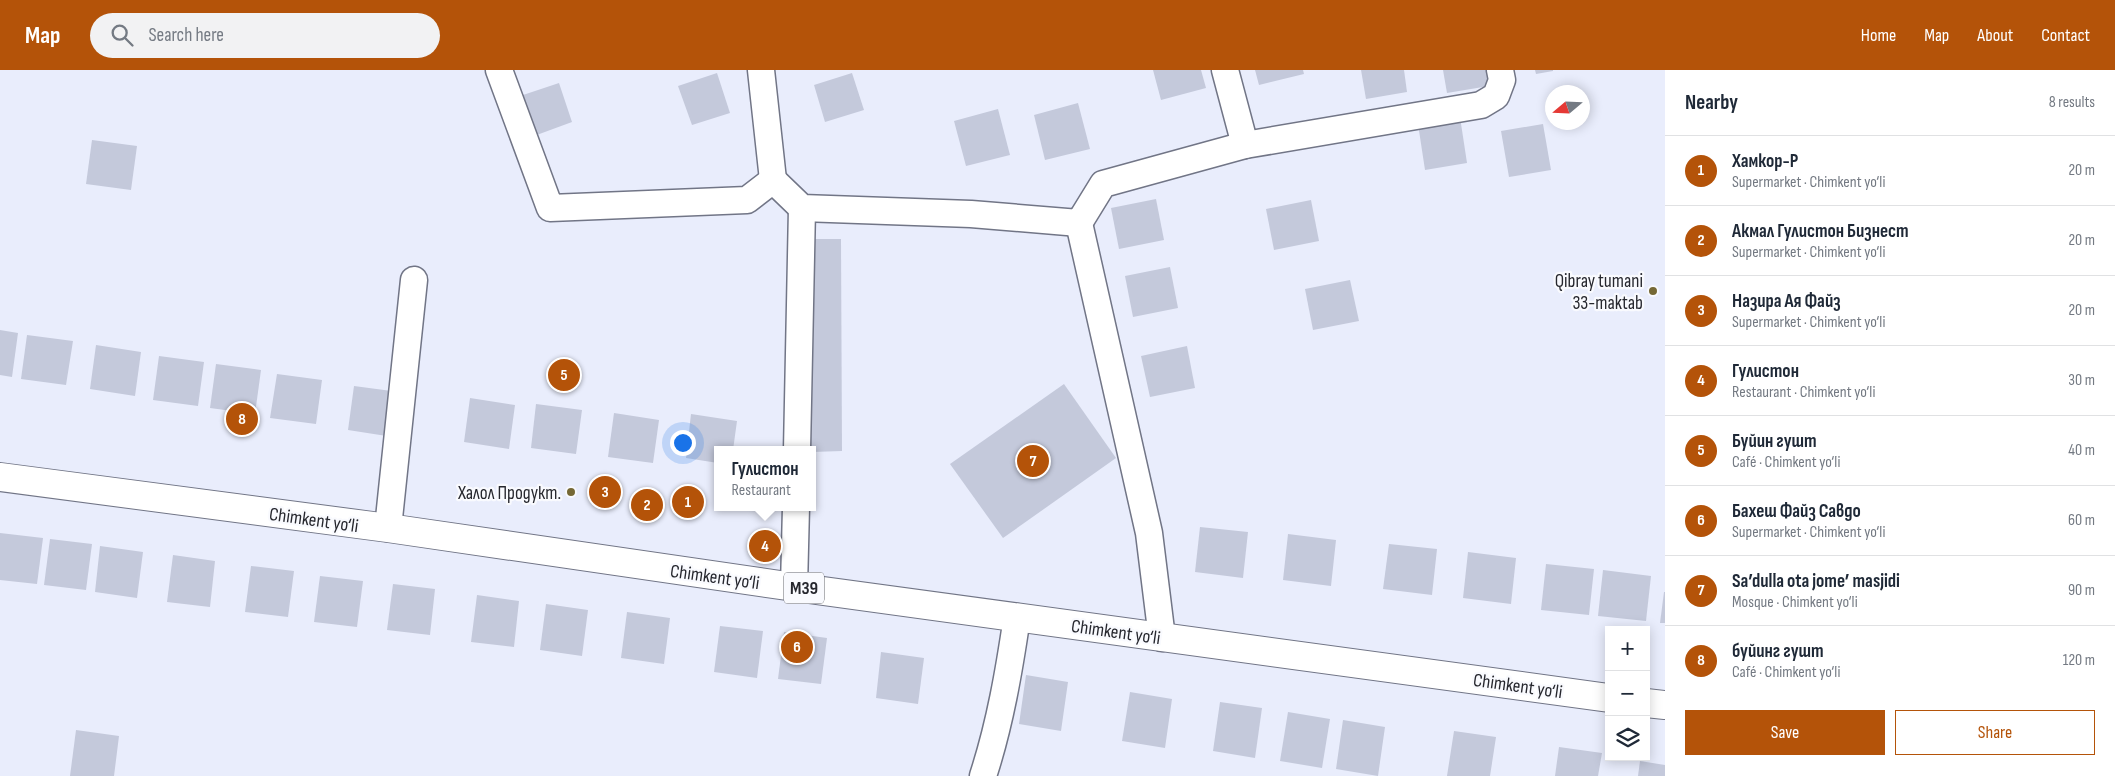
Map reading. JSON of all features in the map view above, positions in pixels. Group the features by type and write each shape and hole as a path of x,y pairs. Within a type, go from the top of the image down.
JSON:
{"highway":[{"name":"Chimkent yo‘li","path":"0,477 388,528 794,587 1605,697"},
{"path":"1650,703 1665,705"}],"street":[{"path":"499,70 550,208 748,200 773,180"},
{"path":"761,70 773,180 802,208 971,214 1079,223"},
{"path":"1225,70 1245,145"},
{"path":"1162,638 1149,533 1079,223 1103,184 1245,145 1481,105 1496,96 1502,80 1500,70"},
{"path":"797,446 802,208"},
{"path":"388,528 414,280"},
{"path":"794,587 796,511"},
{"path":"983,776 994,741 1017,617"}],"building":[{"path":"1153,70 1201,70 1206,88 1161,100"},
{"path":"1255,70 1303,70 1304,74 1259,85"},
{"path":"1361,70 1404,70 1407,92 1366,99"},
{"path":"1443,70 1486,70 1489,86 1447,93"},
{"path":"1535,70 1553,70 1553,71 1536,74"},
{"path":"717,73 730,113 692,125 678,86"},
{"path":"852,73 864,110 825,122 814,85"},
{"path":"559,83 572,122 534,136 520,96"},
{"path":"1078,103 1090,149 1045,160 1034,115"},
{"path":"998,109 1010,155 966,166 954,121"},
{"path":"1460,117 1467,163 1425,170 1418,124"},
{"path":"1543,124 1551,170 1509,177 1501,131"},
{"path":"92,140 137,146 131,190 86,184"},
{"path":"1156,199 1164,240 1119,249 1111,208"},
{"path":"1311,200 1319,241 1274,250 1266,209"},
{"path":"810,239 841,239 842,451 816,452 816,446 811,446"},
{"path":"1170,267 1178,308 1133,317 1125,276"},
{"path":"1350,280 1359,321 1313,330 1305,289"},
{"path":"0,330 18,333 12,377 0,375"},
{"path":"27,335 73,341 66,385 21,379"},
{"path":"96,345 141,352 135,396 90,389"},
{"path":"1187,346 1195,388 1150,397 1141,356"},
{"path":"159,356 204,362 198,406 153,400"},
{"path":"216,364 261,370 255,414 210,408"},
{"path":"277,374 322,380 316,424 270,418"},
{"path":"1064,384 1116,458 1003,538 950,464"},
{"path":"354,386 399,392 393,437 348,430"},
{"path":"470,398 515,405 509,449 464,442"},
{"path":"536,404 582,410 576,454 531,448"},
{"path":"614,413 659,420 653,463 608,457"},
{"path":"691,414 737,421 734,446 714,446 714,462 686,458"},
{"path":"1200,527 1248,532 1243,578 1195,572"},
{"path":"0,533 43,538 37,584 0,580"},
{"path":"1288,534 1336,540 1331,586 1283,580"},
{"path":"50,539 92,544 86,590 44,585"},
{"path":"1389,544 1437,549 1432,595 1383,589"},
{"path":"100,546 143,552 137,598 95,592"},
{"path":"1468,552 1516,558 1511,604 1463,598"},
{"path":"173,555 215,561 210,607 167,602"},
{"path":"1546,564 1594,569 1589,615 1541,610"},
{"path":"251,566 294,571 288,617 245,612"},
{"path":"1603,570 1651,576 1646,621 1598,616"},
{"path":"320,576 363,581 357,627 314,622"},
{"path":"393,584 435,589 430,635 387,630"},
{"path":"1664,592 1665,623 1660,623"},
{"path":"477,595 519,601 514,647 471,642"},
{"path":"546,604 588,610 582,656 540,650"},
{"path":"627,612 670,618 664,664 621,658"},
{"path":"720,626 763,631 757,678 714,672"},
{"path":"784,632 827,638 821,684 778,679"},
{"path":"881,652 924,658 918,704 876,698"},
{"path":"1026,675 1068,682 1061,731 1019,724"},
{"path":"1130,692 1172,699 1165,748 1122,741"},
{"path":"1220,702 1262,708 1255,758 1213,751"},
{"path":"1288,712 1330,719 1322,768 1280,761"},
{"path":"1343,720 1385,727 1378,776 1336,769"},
{"path":"76,730 119,736 114,776 70,776"},
{"path":"1454,731 1496,737 1490,776 1447,776"},
{"path":"1559,747 1602,753 1598,776 1555,776"},
{"path":"1640,761 1665,765 1665,776 1638,776"}],"place":[{"name":"Qibray tumani 33-maktab","path":"1653,291"},
{"name":"Буйин гушт","path":"564,375"},
{"name":"буйинг гушт","path":"242,419"},
{"name":"Sa’dulla ota jome’ masjidi","path":"1033,461"},
{"name":"Халол Продукт.","path":"571,492"},
{"name":"Назира Ая Файз","path":"605,492"},
{"name":"Хамкор-Р","path":"688,502"},
{"name":"Акмал Гулистон Бизнест","path":"647,505"},
{"name":"Гулистон","path":"765,546"},
{"name":"Бахеш Файз Савдо","path":"797,647"}]}
